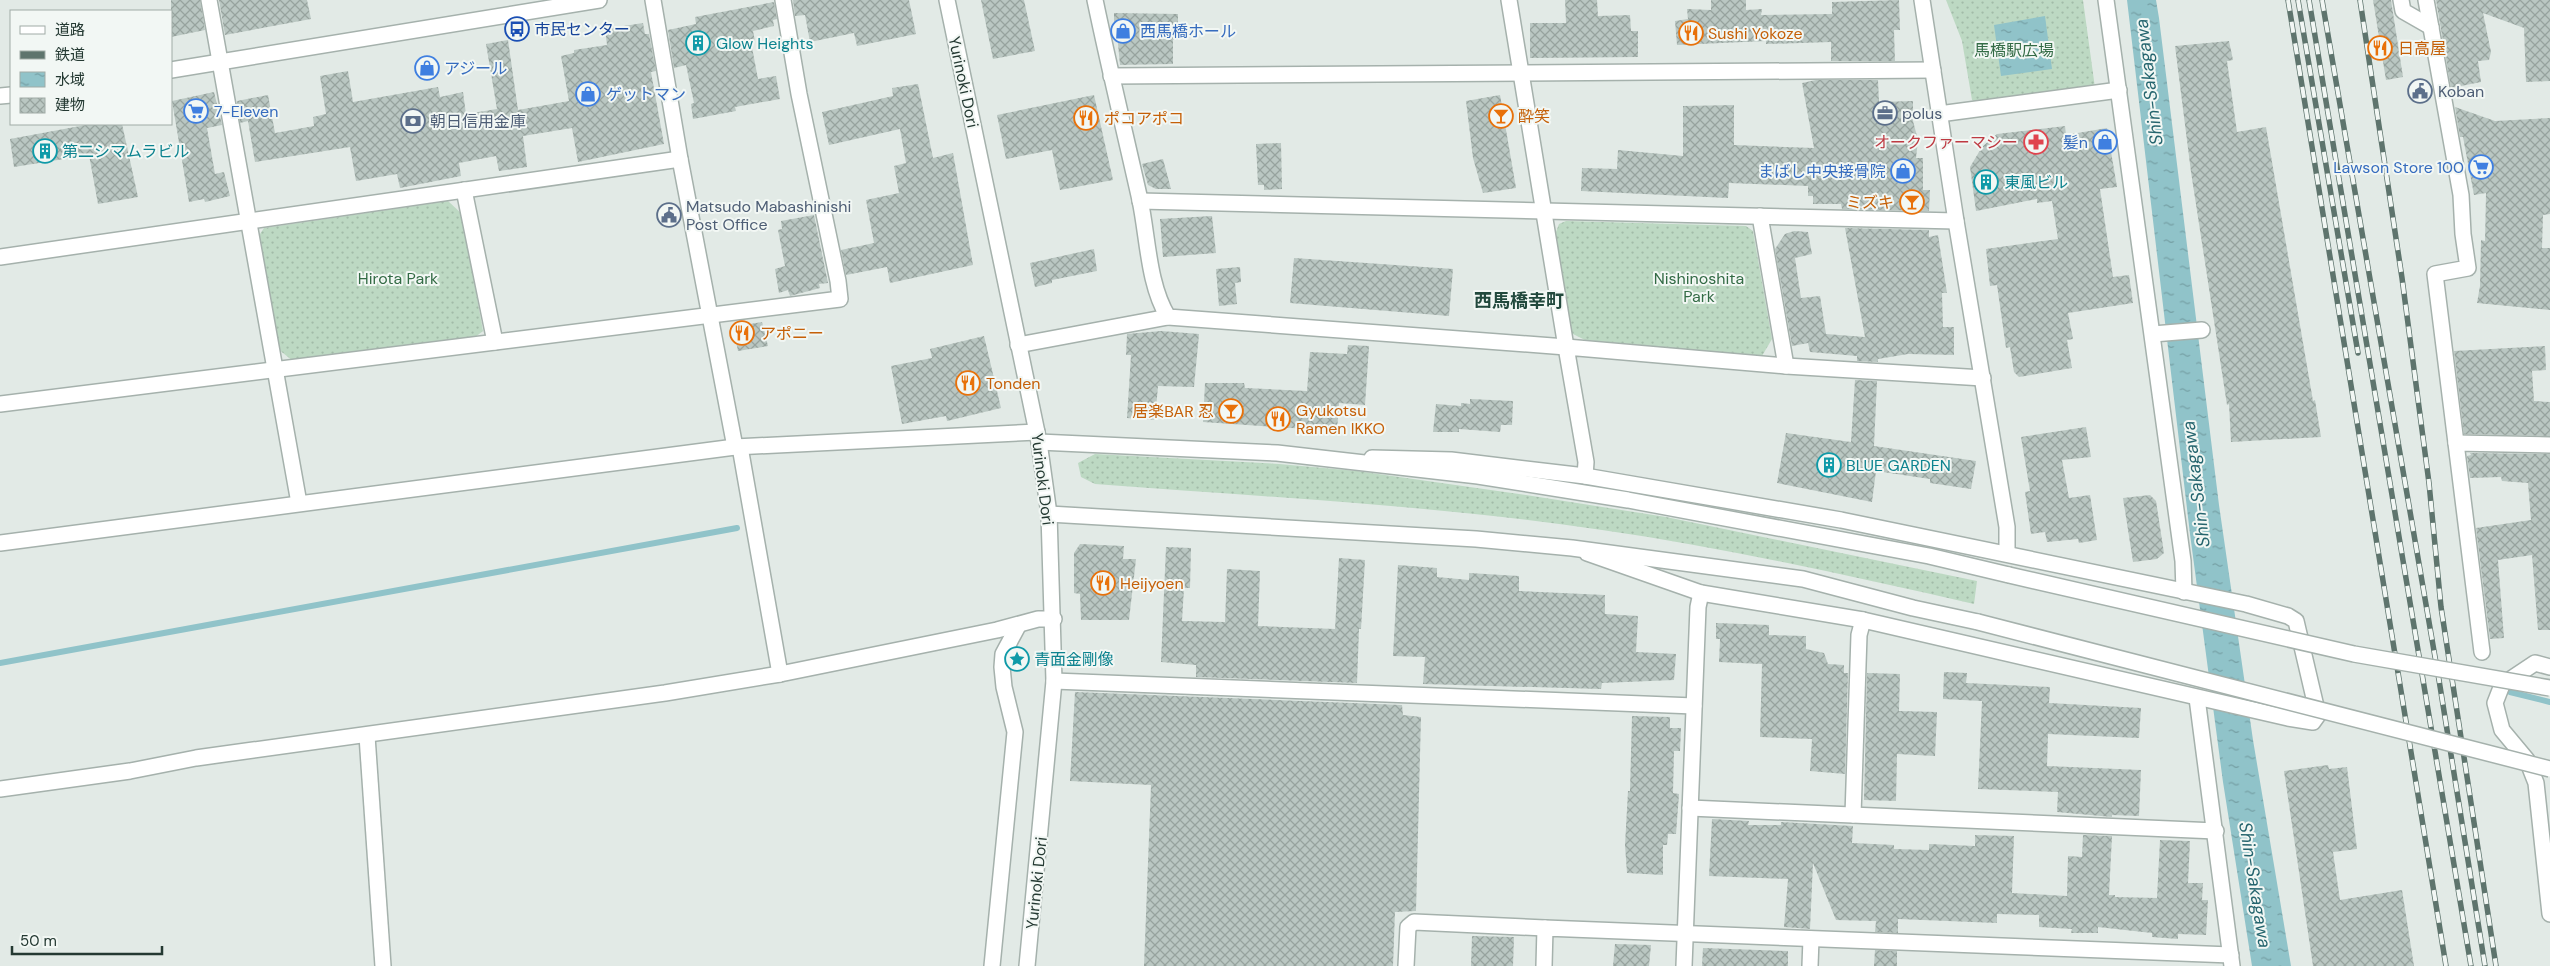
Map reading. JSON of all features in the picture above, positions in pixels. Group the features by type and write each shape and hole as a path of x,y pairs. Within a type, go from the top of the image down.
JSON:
{"street":[{"path":"209,0 247,222 299,503"},
{"path":"172,70 599,0"},
{"path":"653,0 680,159 738,447 780,674"},
{"path":"0,404 840,299 838,281 799,94 783,0"},
{"name":"Yurinoki Dori","path":"947,0 1038,437 1049,514 1054,619 1054,680 1027,966"},
{"path":"1095,0 1140,201 1159,302 1168,318"},
{"path":"1509,0 1586,462 1586,476"},
{"path":"1922,0 1956,221 2007,528 2008,553"},
{"path":"2106,0 2183,560 2184,592"},
{"path":"2401,0 2403,11 2431,27"},
{"path":"2426,0 2462,195 2463,234 2468,268 2435,274 2482,652"},
{"path":"1111,76 1933,70"},
{"path":"1939,114 2119,90"},
{"path":"0,257 680,159"},
{"path":"464,190 495,342"},
{"path":"1140,201 1956,221"},
{"path":"1760,216 1786,366"},
{"path":"1018,345 1168,318 1786,366 1983,378"},
{"path":"2153,334 2202,330"},
{"path":"0,543 738,447 1038,437 1099,444 1326,457 1451,460 1586,476 1841,520 2008,553 2246,604 2288,616 2296,621 2318,714 2313,722 2262,712 1863,620 1701,593 1572,548"},
{"path":"2456,443 2550,444"},
{"path":"1326,457 1478,476 1618,499 1929,556 2354,654 2550,688"},
{"path":"1049,514 1476,538 1572,548 1803,580 1913,608 1978,622 2550,769"},
{"path":"1684,966 1698,607 1701,593"},
{"path":"0,789 130,771 196,758 367,736 780,674 1018,626 1038,619 1054,619"},
{"path":"1853,815 1859,635 1863,620"},
{"path":"992,966 1015,732 1002,667 1003,654 1018,626"},
{"path":"2550,667 2534,663 2516,674 2502,685 2495,703 2500,722 2509,740 2527,760 2543,785 2550,914"},
{"path":"1054,680 1694,706"},
{"path":"1406,966 1408,926 1414,922 2231,960 2216,831 2197,698"},
{"path":"367,736 383,966"},
{"path":"1690,808 2216,831"},
{"path":"1544,966 1545,928"},
{"path":"1810,966 1811,939"}],"green space":[{"name":"馬橋駅広場","path":"1946,0 2083,0 2095,88 1980,106 1972,100 1962,41"},
{"name":"Hirota Park","path":"448,201 462,214 483,331 474,338 293,361 278,349 258,237 264,228"},
{"name":"Nishinoshita Park","path":"1566,221 1746,226 1753,231 1772,339 1762,356 1585,340 1571,333 1556,232 1559,224"},
{"path":"1095,454 1279,464 1357,471 1666,517 1977,581 1974,604 1742,554 1649,537 1539,521 1349,502 1095,484 1081,477 1078,463"}],"water":[{"name":"Shin-Sakagawa","path":"2127,0 2156,0 2219,505 2253,740 2291,966 2252,966 2223,782 2190,534"},
{"path":"2045,16 2052,69 2001,76 1994,25"}],"building":[{"path":"171,0 200,0 205,30 172,37"},
{"path":"219,0 307,0 311,19 225,35"},
{"path":"793,0 909,0 916,34 857,46 854,33 810,42 805,15 795,16"},
{"path":"981,0 1024,0 1035,51 993,59"},
{"path":"1565,0 1597,0 1598,16 1630,15 1631,31 1638,31 1638,57 1530,58 1530,23 1566,23"},
{"path":"1711,0 1746,0 1746,10 1762,9 1761,15 1832,14 1832,2 1899,0 1900,30 1894,30 1895,61 1831,61 1831,42 1766,44 1766,41 1677,45 1675,21 1688,19 1687,9 1711,10"},
{"path":"2373,0 2391,0 2403,77 2386,80"},
{"path":"2436,0 2550,0 2550,81 2526,82 2524,28 2483,13 2491,52 2489,60 2478,61 2481,82 2451,88"},
{"path":"774,2 777,19 773,20 774,26 753,31 755,41 751,42 758,79 776,76 780,99 735,107 736,111 693,119 691,104 694,103 686,65 674,68 668,30 696,24 695,17"},
{"path":"1114,13 1178,14 1178,40 1173,40 1173,64 1120,65 1117,33 1114,33"},
{"path":"643,23 645,34 649,34 656,71 651,72 664,144 578,162 572,128 523,136 527,167 499,171 496,156 459,163 461,176 400,188 397,174 356,181 350,147 255,162 248,121 240,123 237,101 268,95 275,133 314,126 313,117 326,114 320,76 348,71 353,102 438,87 440,97 463,92 466,114 497,109 486,44 508,40 518,110 569,101 561,56 574,53 574,50 607,45 605,29"},
{"path":"2229,41 2233,60 2227,61 2237,132 2266,127 2313,401 2315,400 2321,437 2231,442 2229,404 2227,405 2191,172 2175,46"},
{"path":"1816,80 1878,80 1879,102 1913,101 1913,121 1918,140 1916,158 1923,158 1923,190 1930,190 1929,211 1842,209 1841,204 1813,204 1813,196 1808,196 1808,186 1729,183 1728,198 1581,191 1582,168 1617,169 1618,150 1683,156 1683,106 1734,105 1734,145 1814,148 1802,83"},
{"path":"918,84 933,158 953,153 973,265 890,283 887,267 846,275 841,250 874,243 866,200 899,193 894,166 906,163 900,129 829,145 822,112 893,96 892,88"},
{"path":"214,92 222,125 207,128 215,174 224,172 230,196 205,202 204,199 189,202 172,101"},
{"path":"1094,95 1113,180 1060,190 1052,150 1006,159 997,115"},
{"path":"1500,95 1516,188 1483,193 1473,158 1466,101"},
{"path":"2455,107 2495,121 2550,118 2550,214 2543,215 2542,248 2550,248 2550,310 2477,303 2480,286 2481,240 2485,241 2486,193 2474,195"},
{"path":"86,125 122,125 138,197 98,204 89,155 14,167 10,139"},
{"path":"2065,126 2066,135 2107,128 2117,187 2100,189 2113,277 2129,275 2133,303 2068,313 2073,339 2067,340 2072,368 2019,377 2014,372 2010,347 2006,348 1997,285 1990,286 1986,249 2058,239 2052,201 2037,203 2037,199 1976,211 1970,167 1982,147 1997,134"},
{"path":"1281,143 1282,189 1264,190 1264,185 1258,185 1256,144"},
{"path":"1163,159 1171,189 1156,189 1148,185 1142,164"},
{"path":"814,215 828,283 819,284 820,288 790,296 788,290 779,293 775,269 785,266 778,230 782,229 781,221"},
{"path":"1212,216 1216,253 1163,257 1160,219"},
{"path":"1845,228 1929,230 1929,237 1938,235 1947,293 1942,293 1943,327 1954,327 1954,355 1908,354 1878,359 1878,362 1857,361 1857,356 1810,352 1808,343 1792,346 1775,249 1785,234 1794,231 1808,232 1812,254 1795,258 1801,298 1820,296 1826,334 1865,337"},
{"path":"1094,249 1097,271 1052,280 1052,283 1035,287 1030,263"},
{"path":"1294,258 1453,269 1449,316 1290,303"},
{"path":"1240,267 1241,282 1235,283 1237,304 1219,306 1216,269"},
{"path":"762,322 768,346 738,351 733,327"},
{"path":"1161,331 1199,334 1194,387 1158,386 1155,420 1127,418 1131,355 1126,355 1127,334"},
{"path":"984,336 1001,408 947,421 946,416 902,424 891,366 932,358 930,349"},
{"path":"1348,345 1369,346 1365,405 1339,403 1337,431 1203,422 1205,383 1244,383 1245,388 1307,391 1310,352 1347,354"},
{"path":"2545,346 2546,370 2532,371 2534,401 2550,402 2550,436 2464,434 2454,351"},
{"path":"1855,380 1877,381 1874,446 1976,461 1971,489 1930,483 1930,479 1876,471 1872,502 1777,483 1786,433 1851,442"},
{"path":"1470,399 1513,401 1512,425 1501,425 1500,432 1459,429 1459,432 1433,432 1436,404 1461,406 1461,403 1470,404"},
{"path":"2086,427 2091,457 2062,460 2069,498 2090,495 2097,540 2079,543 2078,539 2047,542 2045,532 2031,534 2025,492 2030,491 2021,437"},
{"path":"2470,453 2550,454 2550,630 2538,630 2532,555 2498,560 2504,638 2490,639 2476,528 2531,520 2528,483 2502,481 2501,477 2470,478 2467,456 2471,455"},
{"path":"2150,495 2156,501 2164,553 2157,559 2133,562 2123,498"},
{"path":"1080,544 1124,546 1123,559 1136,559 1129,620 1081,620 1080,594 1074,593 1074,553"},
{"path":"1166,547 1191,548 1190,588 1184,588 1182,621 1225,622 1227,569 1260,571 1258,626 1335,629 1339,558 1365,560 1361,629 1359,629 1357,683 1196,677 1196,665 1161,662"},
{"path":"1398,565 1437,568 1437,577 1469,580 1469,573 1519,576 1519,591 1605,595 1605,614 1638,616 1636,652 1676,654 1674,680 1602,683 1601,689 1423,684 1425,657 1393,656"},
{"path":"1716,623 1769,625 1769,635 1806,636 1806,649 1824,653 1828,664 1844,665 1844,673 1848,673 1845,774 1810,771 1812,739 1760,737 1762,664 1719,662 1720,639 1716,639"},
{"path":"1944,672 1967,673 1966,683 2050,687 2049,703 2141,708 2139,738 2048,734 2047,766 2141,770 2139,816 2112,815 2112,817 2057,812 2058,792 1978,789 1982,701 1943,699"},
{"path":"1867,673 1900,674 1899,711 1937,712 1935,756 1897,754 1896,801 1864,800"},
{"path":"1075,692 1402,705 1403,715 1421,717 1416,911 1395,912 1393,966 1144,966 1151,785 1070,781"},
{"path":"1632,716 1670,717 1670,728 1681,728 1680,751 1674,751 1673,793 1679,794 1676,834 1668,834 1667,845 1663,845 1663,875 1627,873 1625,845 1628,791 1630,791"},
{"path":"2328,765 2329,769 2347,767 2357,849 2333,852 2340,900 2402,890 2414,966 2313,966 2284,771"},
{"path":"1712,819 1749,821 1748,825 1781,825 1781,822 1853,826 1852,843 1894,845 1894,849 1929,850 1929,844 1975,846 1975,835 2014,836 2012,893 2067,896 2068,856 2082,857 2083,835 2112,836 2109,895 2115,895 2115,897 2157,898 2160,840 2190,841 2188,883 2203,883 2202,900 2208,900 2206,935 2178,934 2178,939 2152,937 2152,933 2098,927 2098,933 2071,933 2072,929 2039,927 2039,915 1997,914 1997,923 1898,919 1898,933 1875,932 1876,921 1836,920 1813,863 1810,929 1784,927 1788,879 1709,876"},
{"path":"1472,936 1514,937 1513,966 1471,966"},
{"path":"1615,944 1651,945 1649,966 1613,966"},
{"path":"1703,948 1788,951 1788,966 1702,966"},
{"path":"1875,950 1897,951 1897,966 1874,966"}],"waterway":[{"path":"0,663 737,528"},
{"path":"2510,692 2550,702"}],"railway":[{"path":"2288,0 2446,966"},
{"path":"2298,0 2358,353"},
{"path":"2309,0 2471,966"},
{"path":"2322,0 2439,680 2485,966"},
{"path":"2360,0 2402,278 2429,483 2441,607 2496,966"}],"place":[{"name":"市民センター","path":"517,29"},
{"name":"西馬橋ホール","path":"1123,31"},
{"name":"Sushi Yokoze","path":"1691,33"},
{"name":"Glow Heights","path":"698,43"},
{"name":"日高屋","path":"2380,48"},
{"name":"アジール","path":"427,68"},
{"name":"Koban","path":"2420,91"},
{"name":"ゲットマン","path":"588,94"},
{"name":"7-Eleven","path":"196,111"},
{"name":"polus","path":"1885,113"},
{"name":"酔笑","path":"1501,116"},
{"name":"ポコアポコ","path":"1086,118"},
{"name":"朝日信用金庫","path":"413,121"},
{"name":"オークファーマシー","path":"2036,142"},
{"name":"髪n","path":"2105,142"},
{"name":"第二シマムラビル","path":"45,151"},
{"name":"Lawson Store 100","path":"2481,167"},
{"name":"まばし中央接骨院","path":"1903,171"},
{"name":"東風ビル","path":"1986,182"},
{"name":"ミズキ","path":"1912,202"},
{"name":"Matsudo Mabashinishi Post Office","path":"669,215"},
{"name":"アポニー","path":"742,333"},
{"name":"Tonden","path":"968,383"},
{"name":"居楽BAR 忍","path":"1231,411"},
{"name":"Gyukotsu Ramen IKKO","path":"1278,419"},
{"name":"BLUE GARDEN","path":"1829,465"},
{"name":"Heijyoen","path":"1103,583"},
{"name":"青面金剛像","path":"1017,659"}],"district":[{"name":"西馬橋幸町","path":"1519,301"}]}
